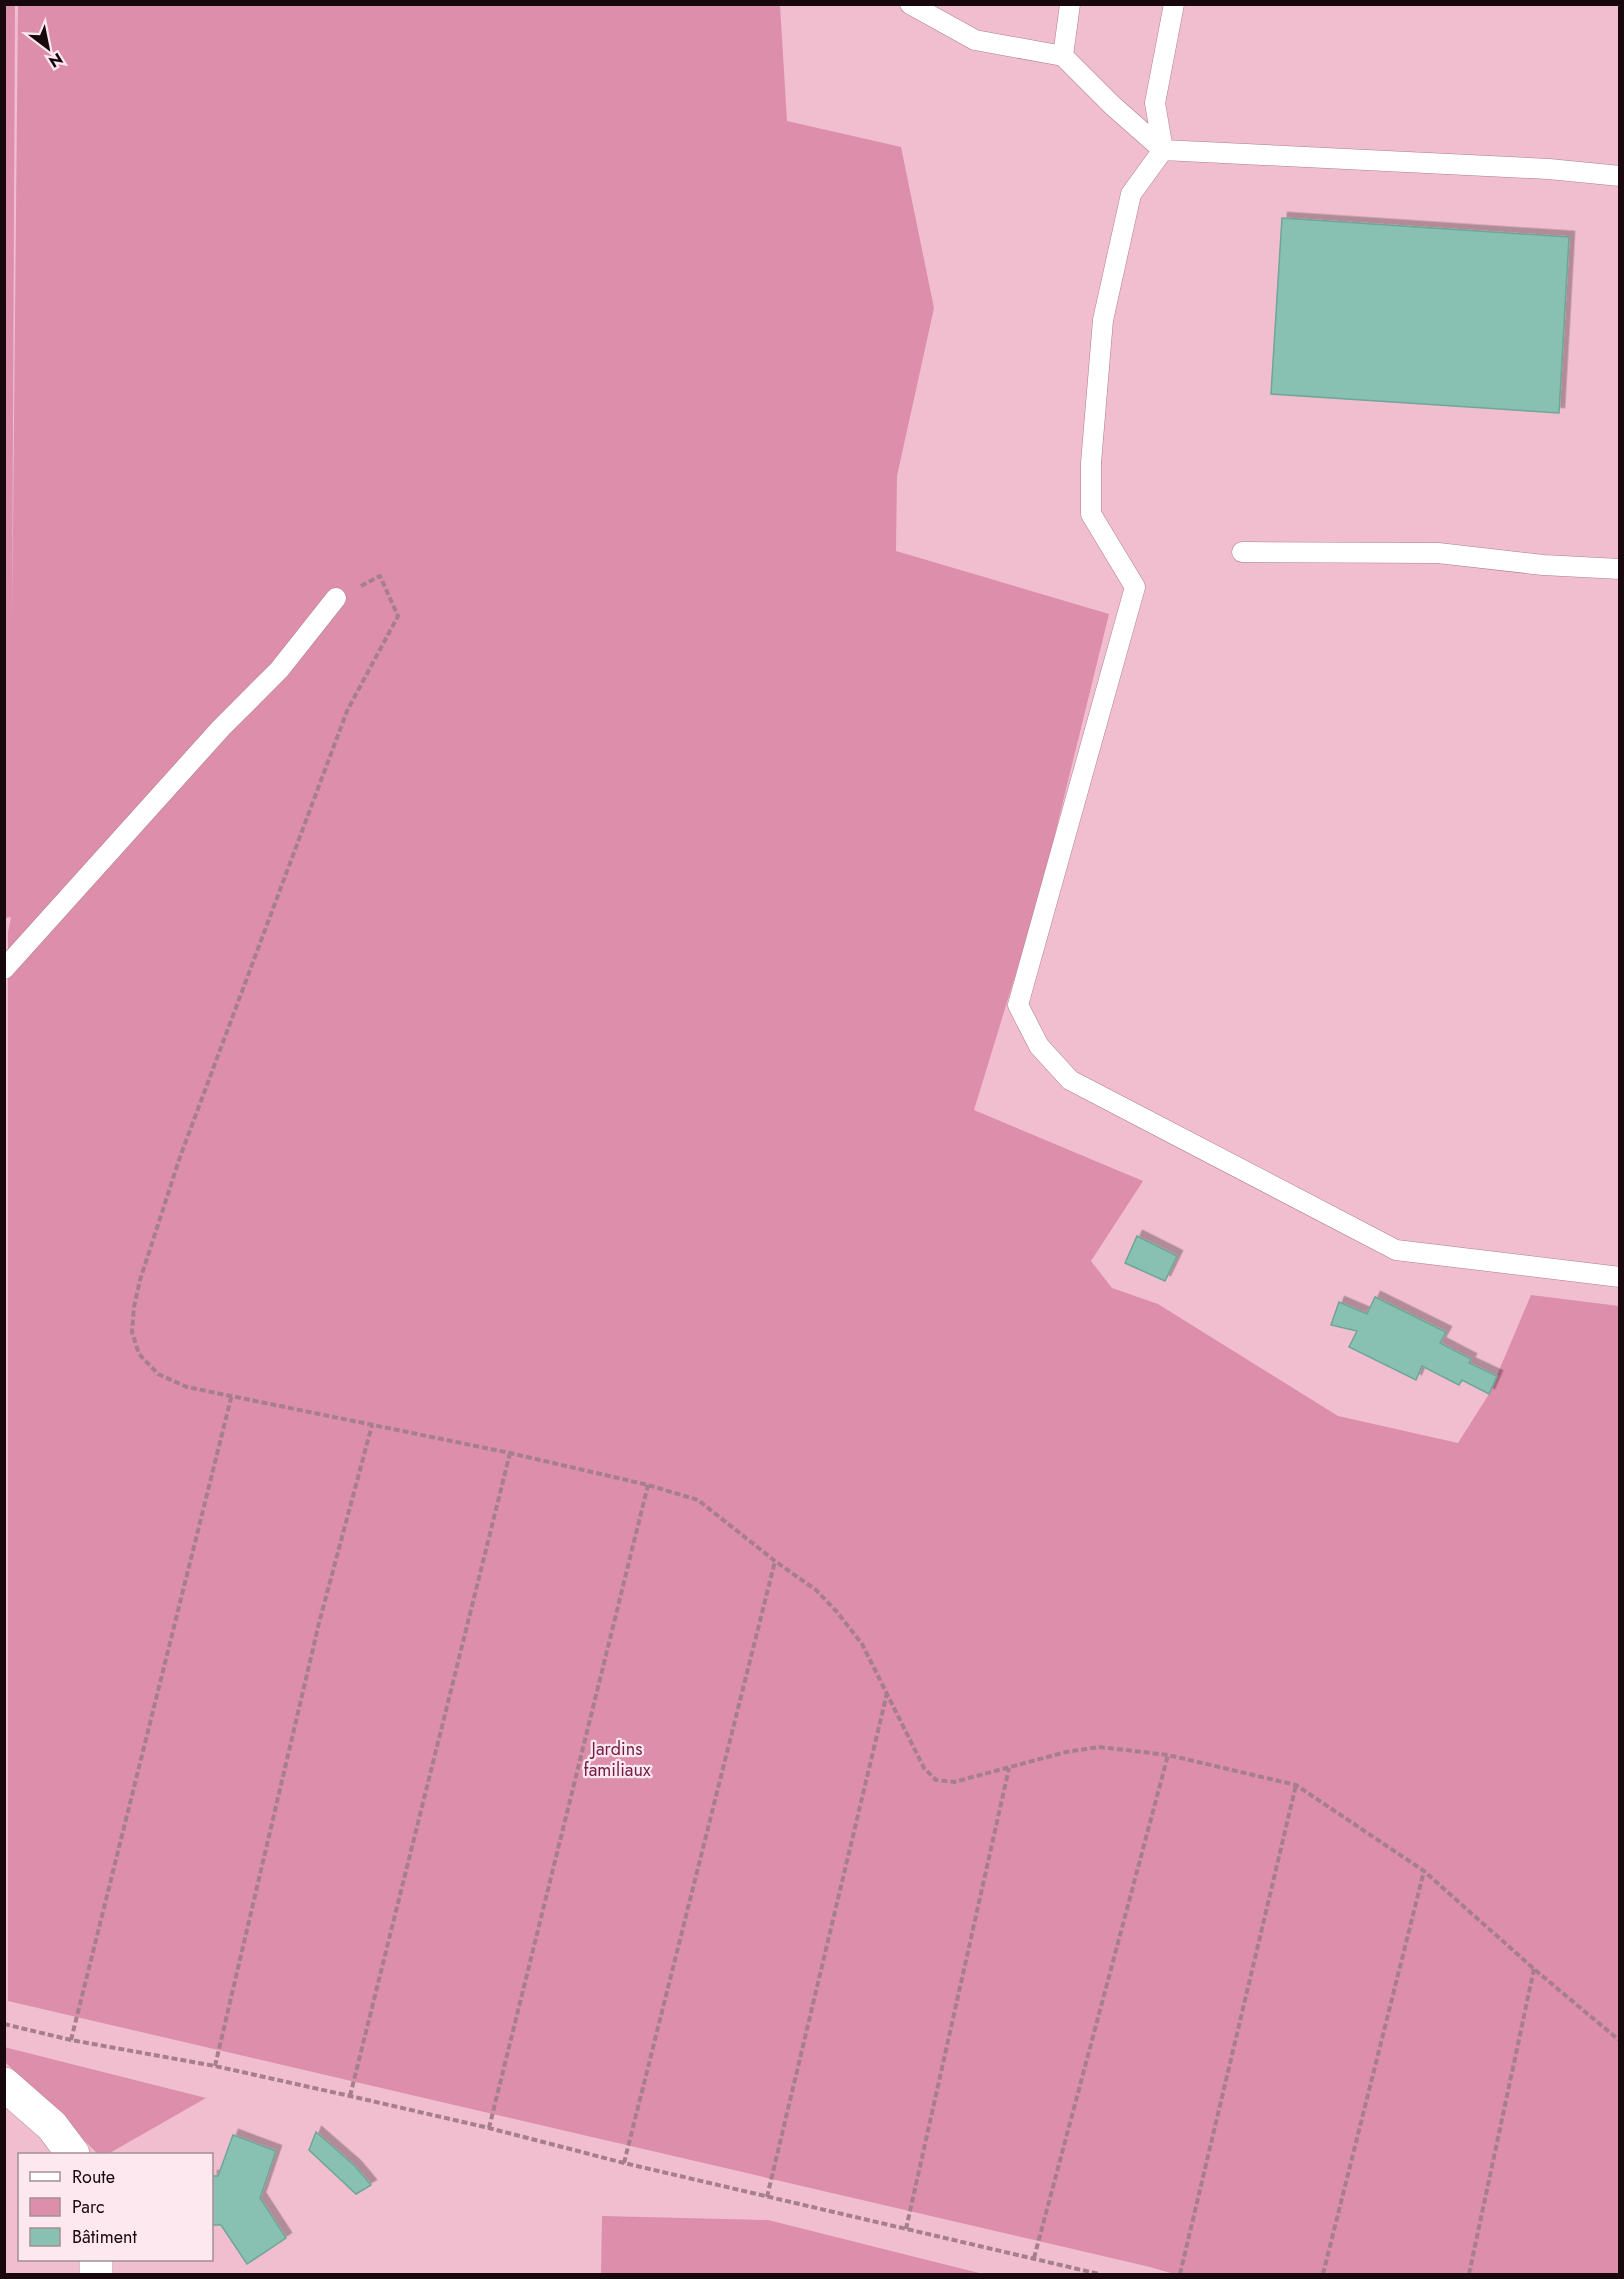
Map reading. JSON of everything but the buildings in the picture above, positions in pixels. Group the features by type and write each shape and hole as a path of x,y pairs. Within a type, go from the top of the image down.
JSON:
{"street":[{"path":"4,2084 52,2126 72,2153"}],"lane":[{"path":"910,4 975,40 1063,56 1113,106 1163,150 1549,169 1620,176"},
{"path":"1063,56 1070,4"},
{"path":"1174,4 1155,103 1163,150 1131,194 1103,320 1091,463 1091,514 1135,587 1017,1005 1039,1046 1070,1080 1396,1251 1620,1276"},
{"path":"1242,552 1438,553 1542,565 1620,569"},
{"path":"4,969 221,728 279,670 336,598"}],"path":[{"path":"336,598 380,576 398,616 347,711 180,1157 140,1280 134,1306 132,1332 139,1354 158,1374 187,1387 232,1394 510,1453 648,1485 698,1500 775,1561 816,1590 837,1612 862,1644 924,1768 936,1780 954,1782 1066,1752 1099,1747 1168,1755 1296,1785 1424,1871 1534,1969 1620,2041"},
{"path":"71,2040 232,1394"},
{"path":"214,2066 319,1623 372,1425"},
{"path":"350,2096 510,1453"},
{"path":"489,2128 648,1485"},
{"path":"624,2163 775,1561"},
{"path":"767,2198 888,1693"},
{"path":"1034,2258 1168,1755"},
{"path":"906,2229 1009,1768"},
{"path":"1180,2274 1296,1785"},
{"path":"1323,2274 1424,1871"},
{"path":"1469,2274 1534,1969"},
{"path":"4,2024 71,2040 214,2066 350,2096 489,2128 767,2198 1099,2274"}],"green space":[{"name":"Jardins familiaux","path":"5,5 15,5 12,633 18,5 780,5 787,121 901,147 934,308 897,476 896,551 1109,614 1041,891 974,1110 1143,1181 1091,1261 1112,1288 1158,1304 1338,1416 1458,1443 1489,1394 1531,1295 1619,1306 1619,2274 1174,2274 8,2001 8,932 11,917 5,918"},
{"path":"4,2047 206,2098 110,2153 97,2153 5,2062"},
{"path":"602,2216 768,2220 983,2274 601,2274"}]}
